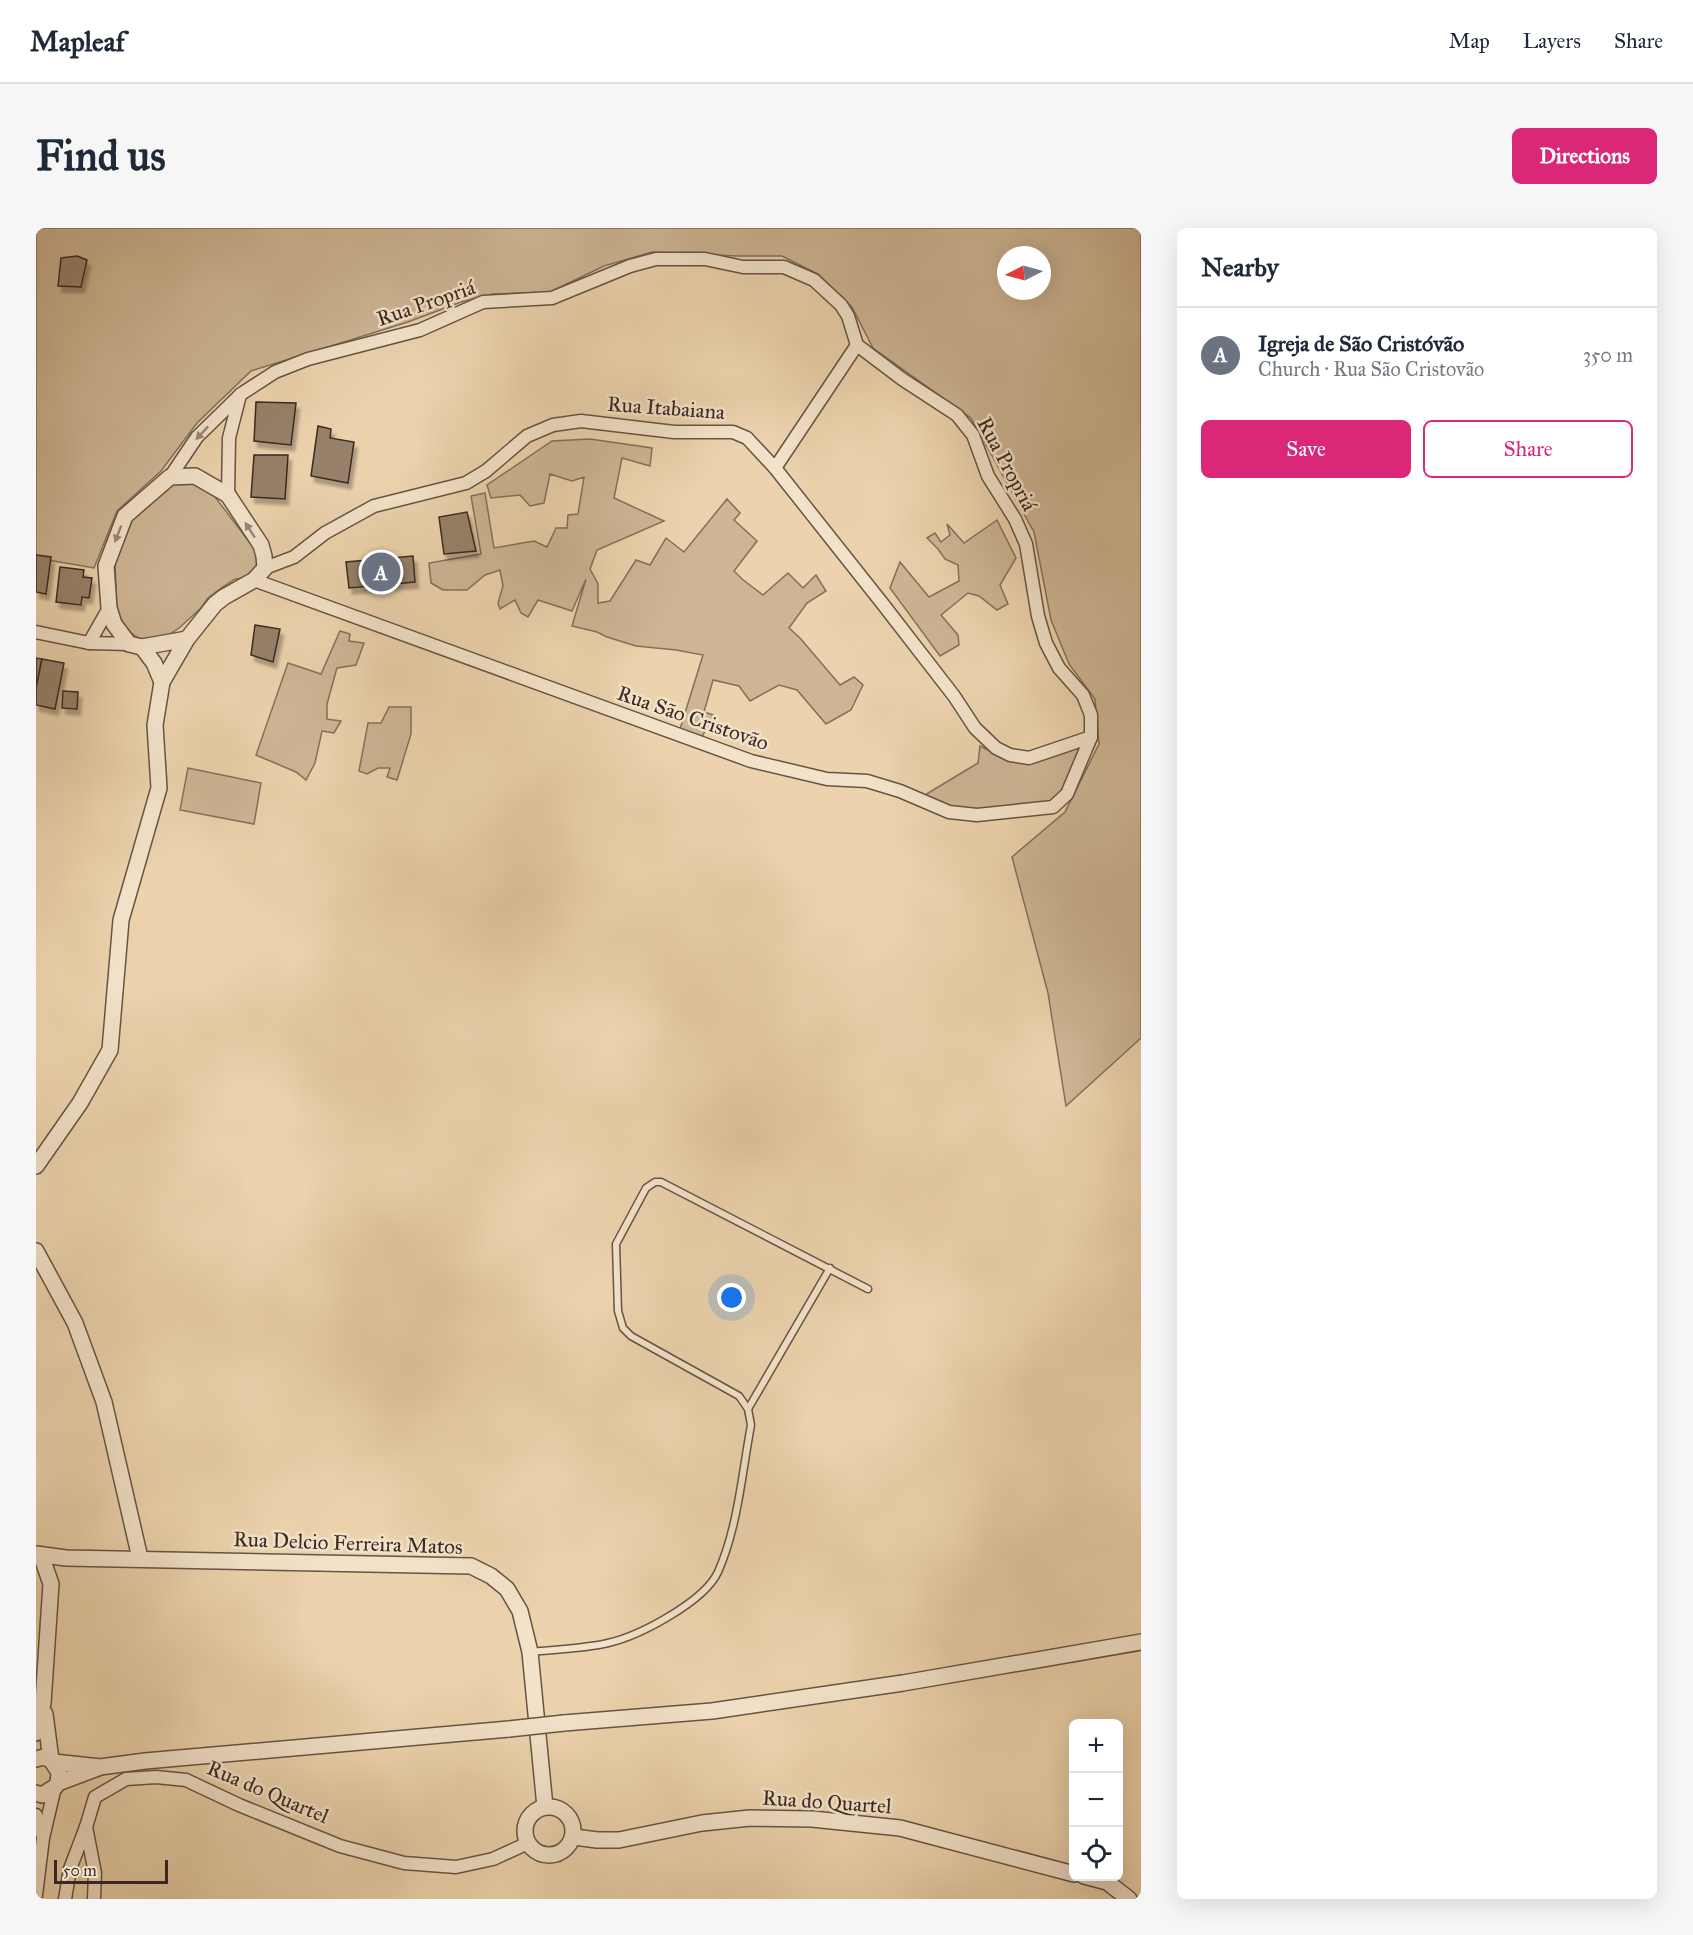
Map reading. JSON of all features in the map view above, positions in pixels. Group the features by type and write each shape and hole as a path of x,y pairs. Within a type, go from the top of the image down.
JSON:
{"street":[{"name":"Rua Propriá","path":"170,477 197,437 241,394 275,372 308,359 420,330 483,302 552,298 630,266 656,259 705,259 743,267 784,267 814,280 848,316 857,345 902,379 957,415 973,435 988,477 1015,519 1026,544 1038,616 1046,643 1059,668 1083,695 1091,715 1091,737"},
{"path":"774,468 857,345"},
{"path":"228,495 229,438 241,394"},
{"name":"Rua Itabaiana","path":"265,568 294,557 326,533 374,506 466,483 486,471 528,436 553,425 581,421 674,432 733,432 747,438 774,468 954,696 975,728 996,748 1010,755 1029,758 1091,737"},
{"path":"36,1166 80,1103 110,1050 121,920 159,788 155,725 162,682 187,639 215,604 254,580 265,568 261,545 228,495 195,476 170,477 125,516 106,566 109,608 114,624 154,663 162,682"},
{"name":"Rua São Cristovão","path":"254,580 751,761 827,779 867,781 900,791 949,812 977,815 1053,807 1067,794 1091,737"},
{"path":"89,643 109,608"},
{"path":"36,632 89,643 135,645 187,639"},
{"path":"36,1251 75,1323 104,1402 140,1558"},
{"path":"38,1554 51,1584"},
{"name":"Rua Delcio Ferreira Matos","path":"38,1554 66,1558 471,1566 490,1576 507,1589 520,1611 530,1652 545,1807"},
{"path":"36,1895 43,1838 59,1772 47,1760 43,1703 51,1584 66,1558"},
{"name":"Rua do Quartel","path":"47,1760 100,1767 145,1761 712,1711 903,1683 1141,1642"},
{"path":"36,1733 43,1703"},
{"name":"Rua do Quartel","path":"36,1793 42,1795 57,1785 100,1767"},
{"name":"Rua do Quartel","path":"94,1899 95,1873 86,1827 95,1797 126,1779 186,1780 239,1805 339,1845 405,1863 456,1867 493,1859 528,1843"},
{"path":"545,1807 562,1810 569,1817 574,1837 567,1848 546,1856 539,1854 528,1843 525,1828 531,1814 545,1807"},
{"path":"36,1815 43,1838"},
{"name":"Rua do Quartel","path":"574,1837 619,1840 702,1823 750,1818 812,1819 900,1828 1069,1873"},
{"path":"65,1899 70,1869 86,1827"},
{"path":"1103,1881 1129,1899"}],"lane":[{"path":"530,1652 609,1643 643,1630 687,1605 707,1590 717,1573 733,1526 751,1425 748,1409 739,1396 631,1336 623,1328 618,1311 616,1244 646,1188 655,1182 661,1182 868,1289"},
{"path":"748,1409 830,1268"}],"shaded area":[{"path":"36,228 1141,228 1141,1038 1066,1106 1048,993 1012,857 1065,812 1099,744 1095,699 1069,664 1051,620 1034,532 971,418 873,348 852,307 818,274 782,256 652,252 604,266 550,292 492,294 461,302 408,322 251,371 197,423 161,471 117,511 94,568 36,558"},
{"path":"590,439 652,448 650,466 622,458 614,498 664,521 597,550 590,569 598,584 598,603 610,601 636,560 650,565 666,538 684,552 727,499 740,513 734,520 757,541 734,571 742,579 763,595 788,573 803,588 816,575 826,591 807,603 789,628 840,685 854,677 863,685 851,710 826,724 797,690 779,685 750,701 739,686 713,680 704,712 713,715 702,737 680,729 703,655 636,646 572,626 586,579 572,611 538,600 528,617 521,613 515,600 500,609 498,603 503,586 500,570 485,575 467,590 443,590 431,583 429,563 481,554 471,496 485,493 494,548 534,541 547,547 556,528 567,528 568,515 578,514 584,477 572,481 550,474 544,503 530,506 520,495 491,498 487,485 552,441"},
{"path":"191,483 212,493 257,552 258,566 252,577 235,579 221,588 179,628 160,641 141,640 127,630 117,615 115,562 127,521 167,485"},
{"path":"997,520 1016,558 1000,585 1008,604 997,610 979,596 968,593 941,615 958,635 959,645 940,656 890,588 900,562 929,597 959,581 958,565 945,559 927,538 935,533 941,542 950,535 947,524 964,543"},
{"path":"340,631 350,634 349,641 364,643 356,665 337,668 327,704 327,719 341,721 334,733 322,731 315,763 306,780 296,772 256,755 288,663 321,674"},
{"path":"389,707 411,707 411,734 397,780 387,777 390,768 378,768 367,774 359,771 368,723 381,723"},
{"path":"980,746 1004,758 1083,746 1063,790 1048,803 977,809 949,806 925,795 978,763"},
{"path":"188,768 261,783 254,824 180,810"}],"building":[{"path":"77,256 87,260 81,287 58,286 61,258"},
{"path":"256,402 296,403 291,445 254,441"},
{"path":"318,426 331,429 330,438 354,442 348,483 311,476"},
{"path":"254,455 288,455 285,499 251,497"},
{"path":"467,512 476,551 444,554 439,517"},
{"path":"36,555 51,557 46,594 36,592"},
{"path":"413,556 415,582 349,588 346,562"},
{"path":"60,567 84,570 83,577 92,578 89,598 82,597 81,605 56,602"},
{"path":"255,625 280,629 273,662 251,655"},
{"path":"36,658 42,659 36,688"},
{"path":"42,659 64,663 55,709 36,705 36,688"},
{"path":"63,691 78,692 77,709 62,708"}],"place":[{"name":"Igreja de São Cristóvão","path":"381,572"}]}
